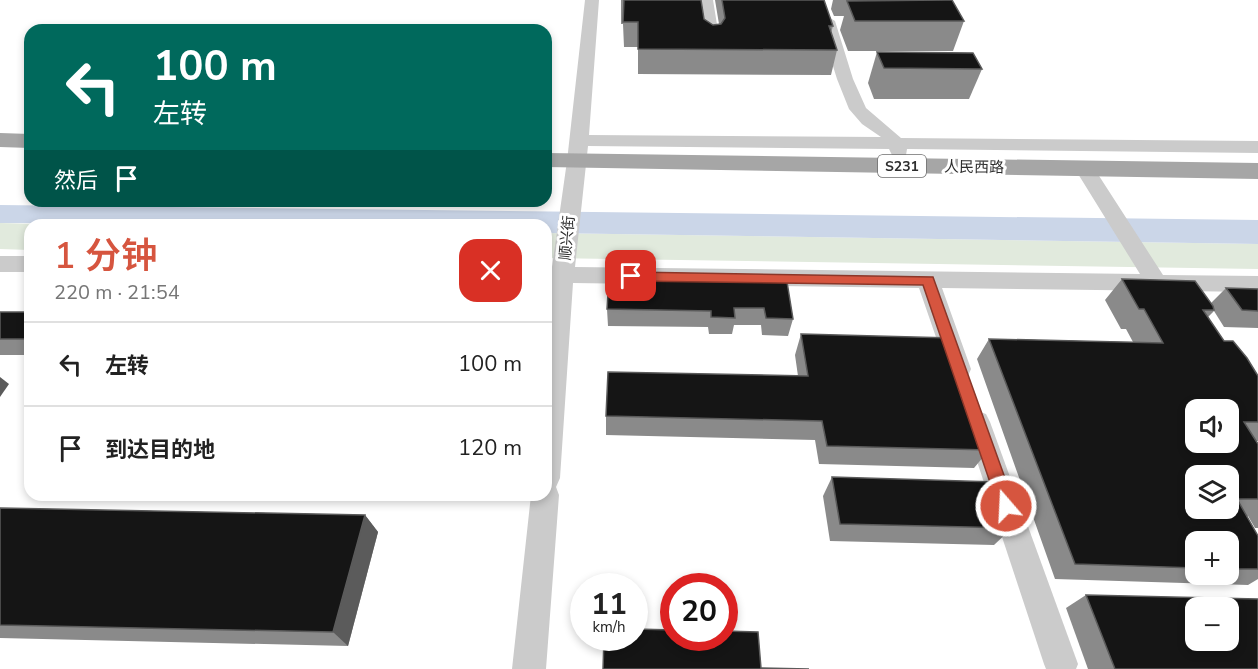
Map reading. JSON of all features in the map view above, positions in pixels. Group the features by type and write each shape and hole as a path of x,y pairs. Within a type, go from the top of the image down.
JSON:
{"main road":[{"path":"0,140 24,141"},
{"name":"人民西路","path":"552,148 1085,169 1258,171"},
{"name":"人民西路","path":"552,158 578,150 898,148 1258,158"},
{"path":"0,153 24,153"}],"street":[{"name":"顺兴街","path":"552,343 555,275 566,237 578,150 592,0"},
{"path":"706,0 712,43"},
{"path":"830,19 857,108 870,121 885,130 898,148 1258,147"},
{"path":"1085,169 1156,283"},
{"path":"0,264 24,264"},
{"path":"555,275 1156,283 1187,293 1258,284"},
{"path":"928,281 1061,664"},
{"path":"529,669 543,501"}],"shaded area":[{"path":"0,223 24,224 24,250 0,249"},
{"path":"552,233 1258,244 1258,269 552,258"}],"water":[{"path":"0,205 1258,220 1258,244 552,233 552,219 24,219 24,223 0,223"}],"building":[{"path":"624,0 701,0 704,19 713,25 721,24 725,18 722,0 824,0 833,26 829,26 837,50 638,49 638,22 623,22"},
{"path":"952,0 964,21 855,21 847,1"},
{"path":"877,52 973,53 982,69 884,68"},
{"path":"609,279 787,282 793,319 766,318 764,308 734,308 735,318 711,317 711,311 607,309"},
{"path":"1122,279 1195,281 1214,310 1203,310 1224,341 1233,341 1258,376 1258,422 1244,422 1258,444 1258,499 1239,499 1239,465 1185,465 1185,519 1239,519 1239,503 1258,536 1258,569 1239,569 1239,531 1185,531 1185,568 1075,564 989,339 1163,343 1144,309 1139,309"},
{"path":"1226,288 1258,289 1258,311 1242,310"},
{"path":"0,312 24,312 24,339 0,339"},
{"path":"801,334 952,338 989,450 827,446 822,421 606,416 608,372 808,376"},
{"path":"832,477 996,482 1012,528 840,524"},
{"path":"0,508 365,515 333,632 0,625"},
{"path":"1086,595 1185,597 1185,651 1239,651 1239,599 1258,599 1258,669 1115,669"},
{"path":"648,629 660,630 660,651 738,651 738,631 758,632 761,668 809,669 603,669 604,651 648,651"}],"route":[{"path":"631,276 928,281 1006,506"}]}
